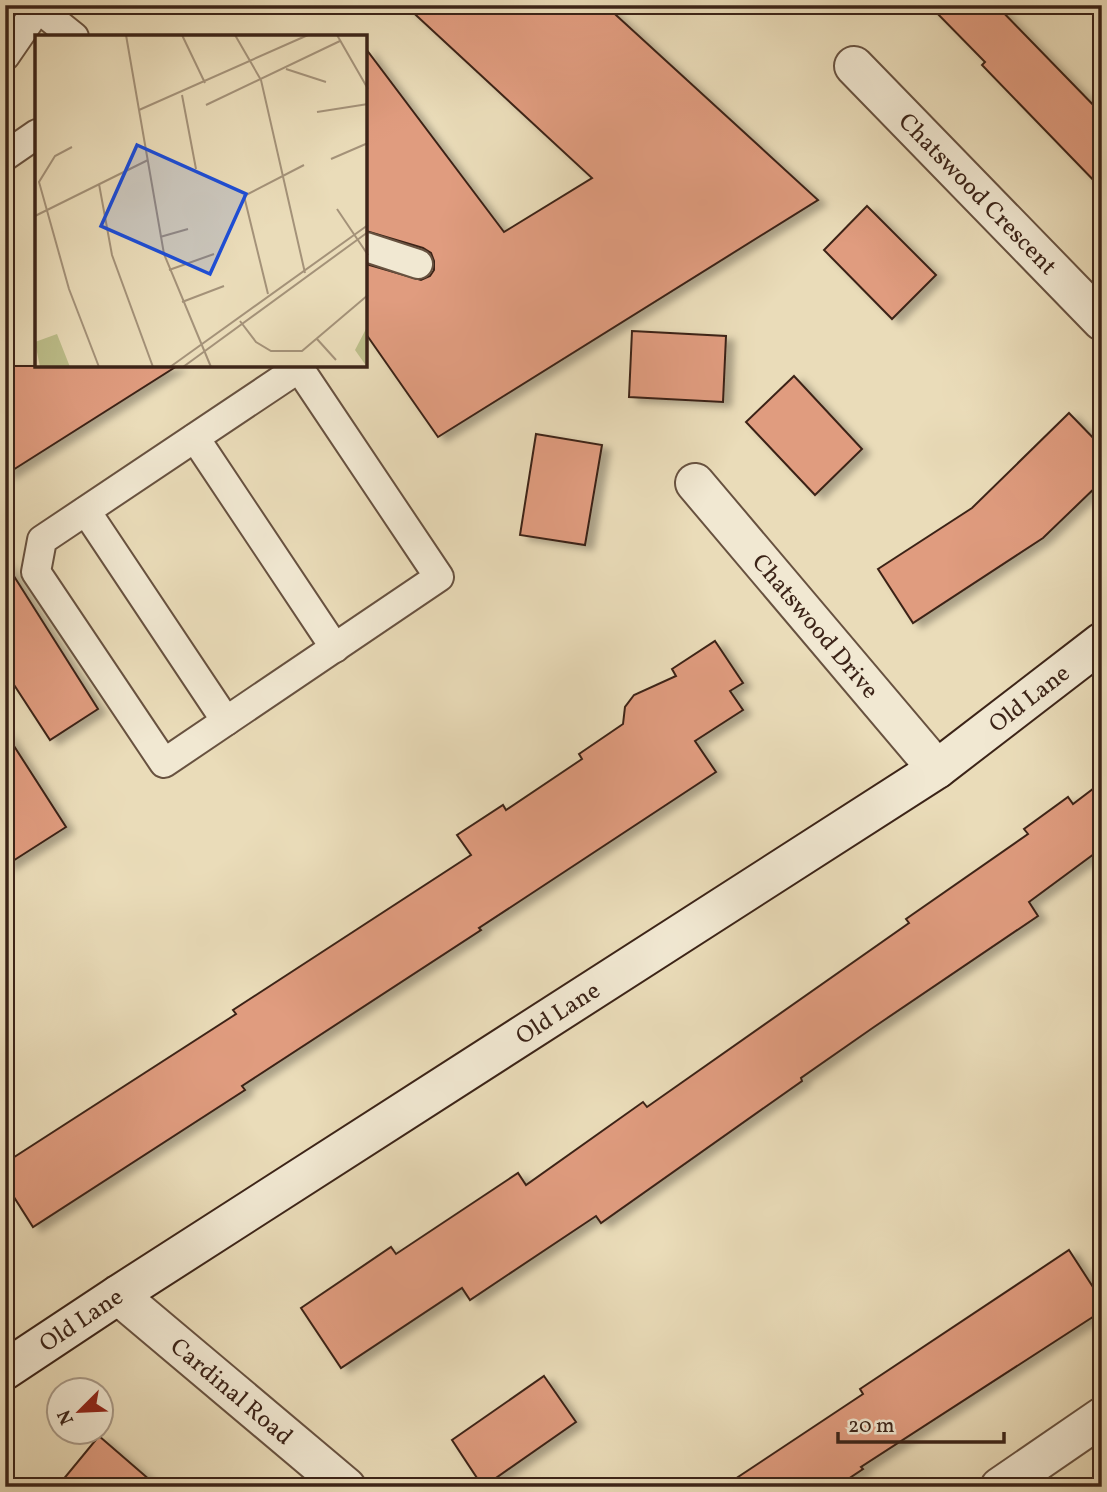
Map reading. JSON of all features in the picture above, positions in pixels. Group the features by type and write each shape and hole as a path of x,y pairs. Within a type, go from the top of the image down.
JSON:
{"street":[{"name":"Chatswood Crescent","path":"854,66 1102,321"},
{"name":"Chatswood Drive","path":"695,483 937,769"},
{"name":"Old Lane","path":"5,1370 117,1295 937,769 1102,642"},
{"name":"Cardinal Road","path":"117,1295 346,1487"},
{"path":"1000,1487 1102,1417"}],"lane":[{"path":"5,56 38,6 72,35"},
{"path":"5,156 35,135"},
{"path":"368,248 418,264"},
{"path":"298,368 42,540 36,572 164,763 439,578 300,368"},
{"path":"195,438 335,648"},
{"path":"86,511 226,721"}],"building":[{"path":"405,5 605,5 818,200 438,437 368,337 368,265 421,280 430,276 434,270 434,261 431,253 423,248 368,232 368,52 504,232 592,178"},
{"path":"929,5 996,5 1102,114 1102,189 982,65 985,62"},
{"path":"867,206 936,275 892,319 824,250"},
{"path":"632,331 726,336 723,402 629,397"},
{"path":"5,366 174,368 5,475"},
{"path":"794,376 862,449 815,495 746,422"},
{"path":"1069,413 1102,447 1102,481 1043,538 913,623 878,569 972,508"},
{"path":"536,434 602,445 585,545 520,535"},
{"path":"5,562 98,709 50,740 5,671"},
{"path":"715,641 743,683 730,691 743,710 695,741 716,772 242,1086 245,1090 33,1227 5,1183 5,1163 236,1014 233,1010 471,855 457,835 503,805 506,810 582,759 579,754 623,724 625,707 634,695 676,676 672,669"},
{"path":"5,732 66,827 5,866"},
{"path":"1102,782 1102,848 1029,902 1038,916 801,1078 802,1081 601,1223 596,1216 470,1300 462,1288 341,1368 301,1308 391,1247 396,1254 518,1173 526,1185 643,1102 647,1107 909,923 906,919 1028,834 1024,829 1068,797 1073,804"},
{"path":"1069,1250 1102,1301 1102,1311 861,1467 863,1469 836,1487 723,1487 863,1394 860,1389"},
{"path":"544,1376 576,1422 483,1487 452,1440"},
{"path":"91,1446 111,1446 158,1487 57,1487"}]}
